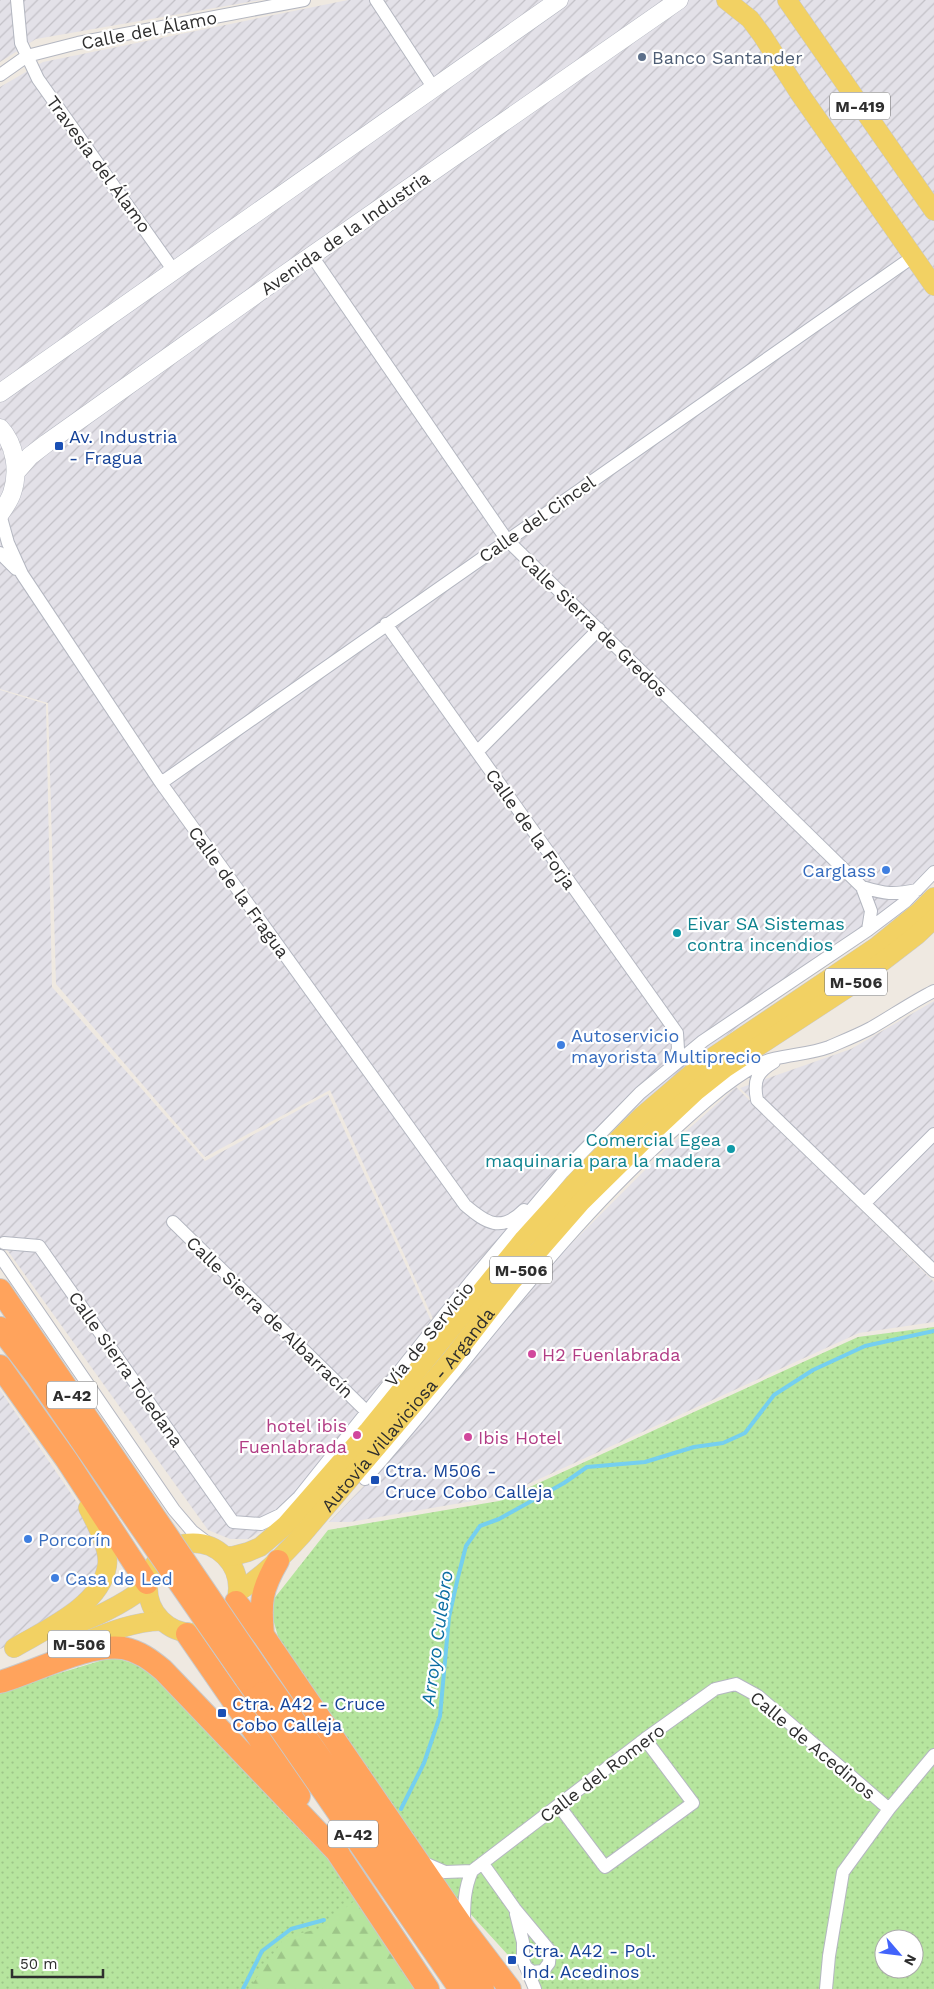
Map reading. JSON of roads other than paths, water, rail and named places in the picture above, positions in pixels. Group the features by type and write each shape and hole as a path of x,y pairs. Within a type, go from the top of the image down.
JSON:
{"highway":[{"name":"A-42","path":"0,1290 132,1509"},
{"name":"A-42","path":"0,1328 10,1361 36,1375 132,1509 460,1989"},
{"path":"10,1361 66,1459 147,1585"},
{"path":"263,1635 261,1597 268,1577 278,1561"},
{"path":"237,1597 465,1930 510,1989"},
{"path":"187,1634 339,1854 428,1989"},
{"path":"0,1682 73,1656 105,1648 123,1648 141,1654 163,1670 339,1854"},
{"name":"A-42","path":"248,1678 483,1989"},
{"path":"248,1678 447,1989"}],"main road":[{"name":"M-419","path":"726,0 750,19 762,35 800,94 934,286"},
{"name":"M-419","path":"787,0 934,211"},
{"name":"M-506","path":"301,1501 382,1414 524,1239 581,1176 642,1116 704,1062 876,947 920,911 926,894"},
{"name":"Autovía Villaviciosa - Arganda","path":"278,1561 302,1536 450,1362 512,1281 581,1202 696,1091 725,1068 852,985 934,919"},
{"path":"7,1651 80,1608 98,1589 107,1566 99,1528 82,1496 66,1459"},
{"name":"Autovía Villaviciosa - Arganda","path":"219,1552 248,1552 260,1547 286,1525 301,1501"},
{"name":"M-506","path":"7,1651 104,1614 124,1603 147,1585 152,1569 160,1557 171,1548 184,1544 199,1543 219,1552"},
{"path":"219,1552 236,1572 237,1597"},
{"name":"M-506","path":"187,1634 203,1633 218,1627 229,1616 237,1597 278,1561"},
{"path":"147,1585 150,1605 161,1621 173,1630 187,1634"},
{"name":"M-506","path":"0,1676 122,1627 137,1623 161,1621"}],"street":[{"name":"Travesía del Álamo","path":"17,0 21,44 38,79 174,271"},
{"name":"Calle del Álamo","path":"0,75 27,56 78,43 304,0"},
{"path":"376,0 434,87"},
{"path":"0,392 559,0"},
{"name":"Avenida de la Industria","path":"16,472 30,456 47,443 679,0"},
{"name":"Calle Sierra de Gredos","path":"312,256 507,540 862,887 871,911 868,930"},
{"name":"Calle del Cincel","path":"161,783 914,256"},
{"path":"0,428 13,451 16,472 12,494 0,514"},
{"name":"Calle de la Fragua","path":"0,514 8,543 22,574 161,783 465,1205 482,1220 497,1224 514,1220 563,1172"},
{"name":"Calle de la Fragua","path":"0,553 22,574"},
{"name":"Calle de la Forja","path":"386,624 677,1033"},
{"path":"478,752 598,629"},
{"name":"Vía de Servicio","path":"233,1522 261,1524 280,1515 301,1501 366,1411 563,1172 640,1093 702,1042 868,930 905,902 926,894 934,872"},
{"name":"Calle Sierra de Gredos","path":"862,887 895,895 926,894"},
{"path":"365,1479 420,1416 550,1256 610,1191 710,1098 754,1066 766,1061 826,1048 868,1030 918,998 934,991"},
{"path":"672,1067 678,1049 677,1033 702,1042"},
{"path":"778,1059 766,1067 756,1079 757,1100 934,1270"},
{"path":"865,1203 934,1134"},
{"name":"Calle Sierra de Albarracín","path":"173,1222 366,1411"},
{"name":"Calle Sierra Toledana","path":"4,1243 39,1246 233,1522"},
{"path":"0,1256 174,1510 192,1531 219,1552"},
{"name":"Calle del Romero","path":"472,1871 645,1739 715,1689 736,1684"},
{"name":"Calle de Acedinos","path":"736,1684 758,1696 889,1809"},
{"path":"559,1806 605,1867 693,1802 645,1739"},
{"name":"Calle de Acedinos","path":"826,1989 829,1956 843,1872 889,1809 934,1755"},
{"path":"416,1859 445,1872 472,1871 466,1885 464,1904 465,1930"},
{"path":"483,1864 515,1909 550,1951 549,1963 543,1971 532,1972 525,1966"},
{"path":"515,1909 523,1942 523,1960 535,1989"}],"waterway":[{"name":"Arroyo Culebro","path":"401,1809 424,1763 440,1716 449,1617 466,1546 480,1526 499,1519 564,1483 587,1467 645,1462 694,1447 723,1443 745,1433 774,1395 813,1370 865,1346 934,1331"},
{"name":"Arroyo Culebro","path":"243,1989 262,1951 291,1929 324,1920"}],"place":[{"name":"Banco Santander","path":"642,57"},
{"name":"Av. Industria - Fragua","path":"59,446"},
{"name":"Carglass","path":"886,870"},
{"name":"Eivar SA Sistemas contra incendios","path":"677,933"},
{"name":"Autoservicio mayorista Multiprecio","path":"561,1045"},
{"name":"Comercial Egea maquinaria para la madera","path":"731,1149"},
{"name":"H2 Fuenlabrada","path":"532,1354"},
{"name":"hotel ibis Fuenlabrada","path":"357,1435"},
{"name":"Ibis Hotel","path":"468,1437"},
{"name":"Ctra. M506 - Cruce Cobo Calleja","path":"375,1480"},
{"name":"Porcorín","path":"28,1539"},
{"name":"Casa de Led","path":"55,1578"},
{"name":"Ctra. A42 - Cruce Cobo Calleja","path":"222,1713"},
{"name":"Ctra. A42 - Pol. Ind. Acedinos","path":"512,1960"}]}
